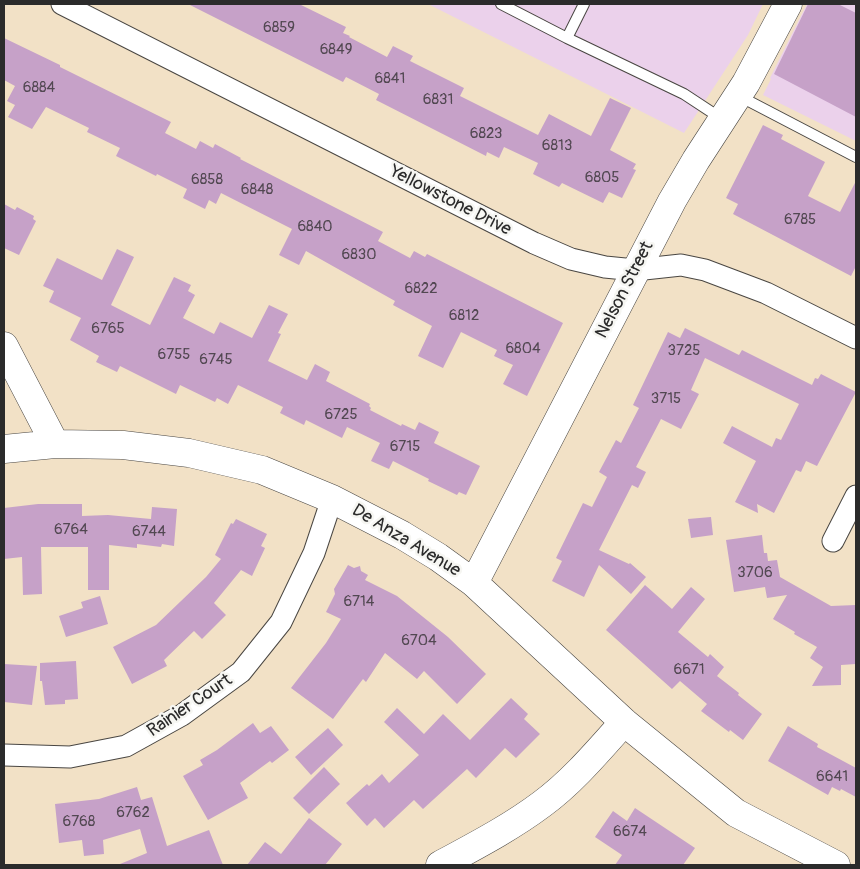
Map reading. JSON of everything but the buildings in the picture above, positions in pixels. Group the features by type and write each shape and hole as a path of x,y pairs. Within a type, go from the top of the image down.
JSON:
{"street":[{"name":"Yellowstone Drive","path":"62,4 534,243 571,259 605,267 635,270 681,265 705,270 766,293 856,338"},
{"name":"Nelson Street","path":"474,583 672,201 738,96 788,4"},
{"path":"4,346 55,444"},
{"name":"De Anza Avenue","path":"4,449 55,444 123,445 189,453 262,470 332,499 402,535 438,557 474,583 624,722 736,813 836,865"},
{"path":"834,541 856,496"},
{"name":"Rainier Court","path":"4,754 70,757 126,746 182,715 241,672 281,622 314,553 332,499"},
{"path":"440,865 494,836 543,804 587,765 624,722"}],"lane":[{"path":"501,4 684,94 722,119"},
{"path":"567,38 584,4"},
{"path":"738,96 856,157"}],"shaded area":[{"path":"428,4 763,4 748,35 684,133"},
{"path":"807,4 856,4 856,141 763,95"}]}
